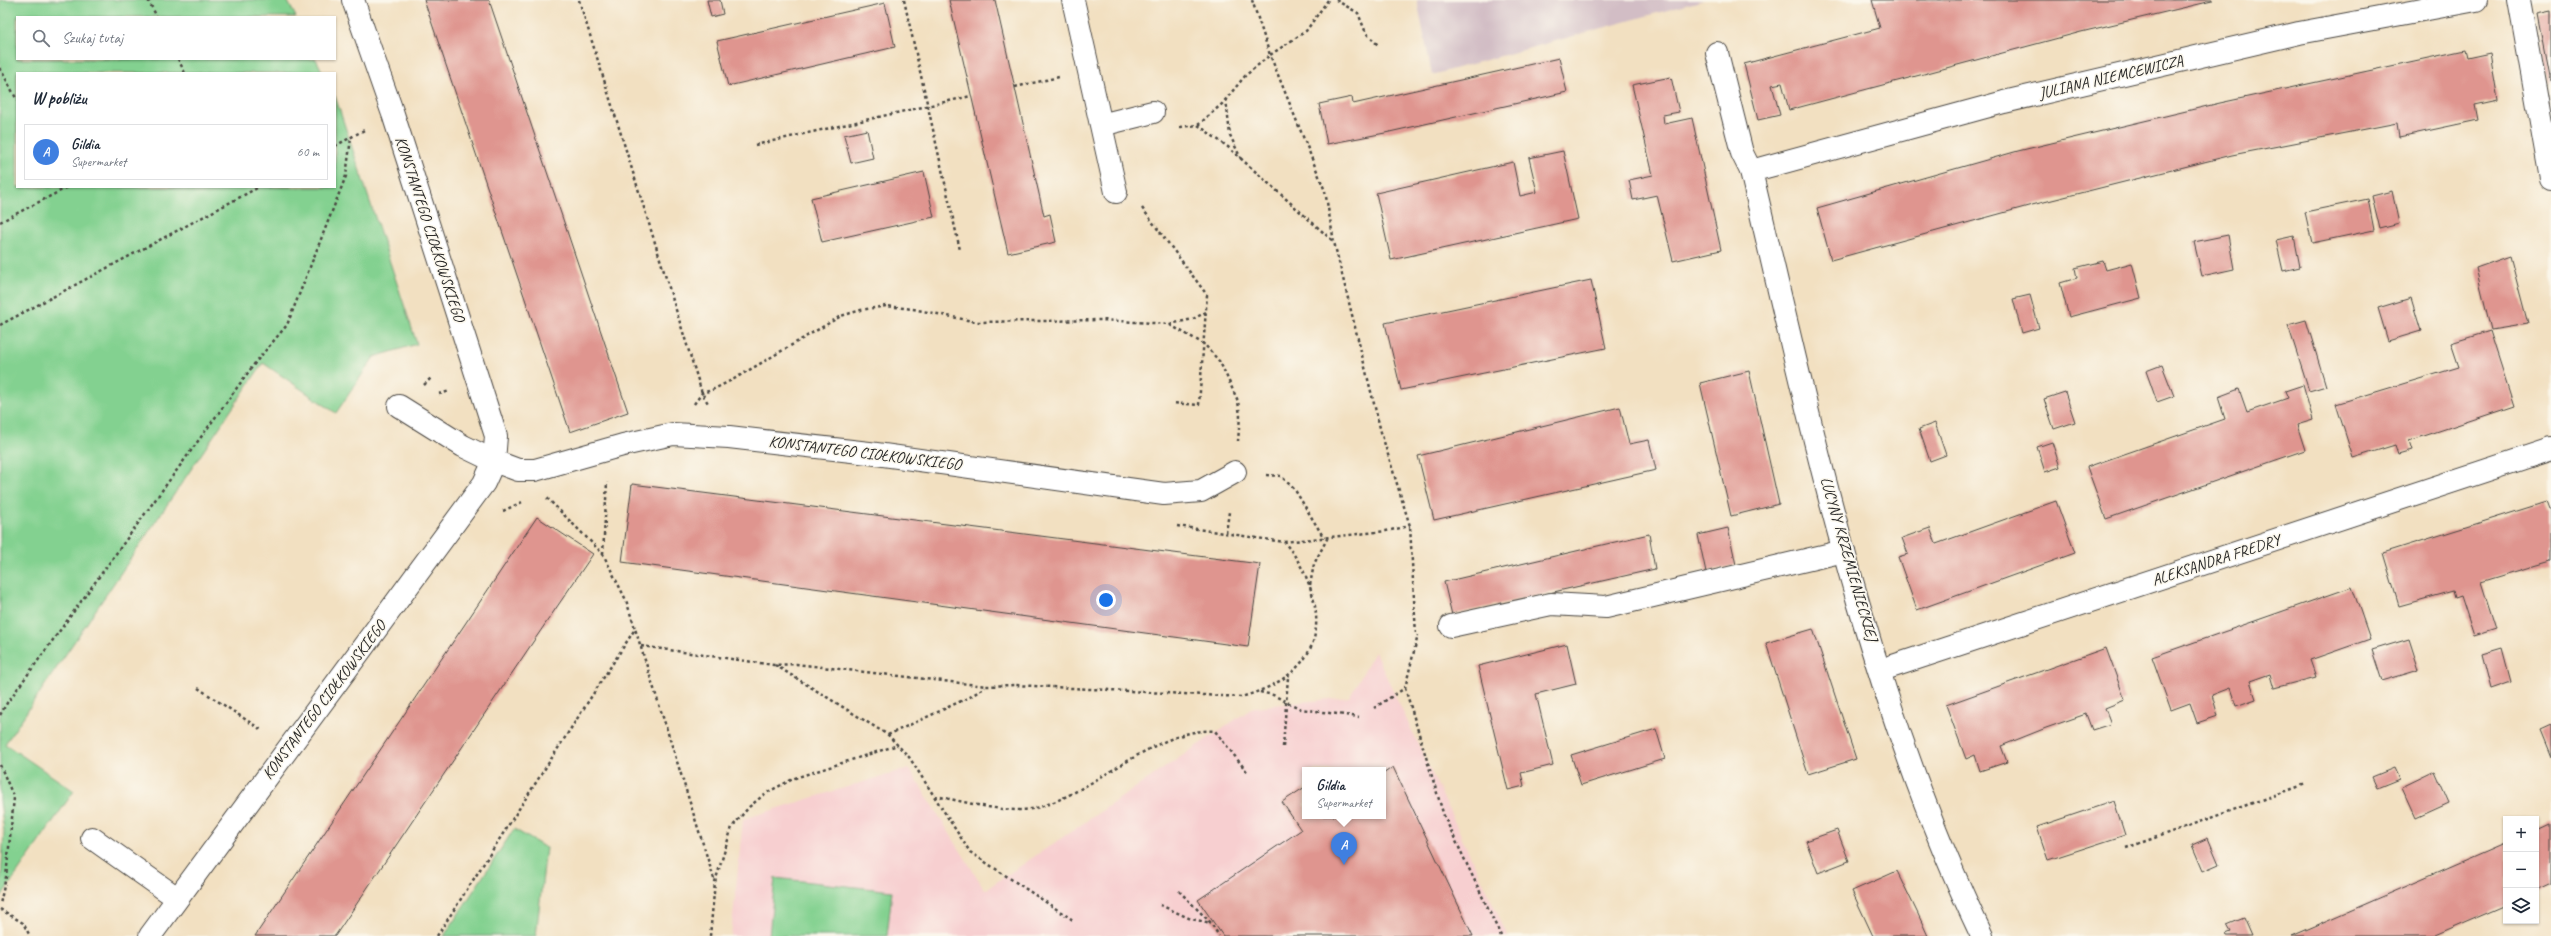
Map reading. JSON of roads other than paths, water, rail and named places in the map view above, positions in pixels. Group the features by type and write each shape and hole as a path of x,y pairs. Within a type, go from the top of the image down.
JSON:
{"street":[{"name":"KONSTANTEGO CIOŁKOWSKIEGO","path":"150,936 484,483 494,461 496,436 393,114 353,0"},
{"path":"1073,0 1116,192"},
{"name":"JULIANA NIEMCEWICZA","path":"1751,171 2020,98 2299,33 2476,0"},
{"path":"2519,0 2551,180"},
{"name":"LUCYNY KRZEMIENIECKIEJ","path":"1717,53 1742,153 1751,171 1844,551 1905,753 1932,824 1982,936"},
{"path":"1101,125 1154,112"},
{"path":"399,406 463,446 494,461"},
{"name":"KONSTANTEGO CIOŁKOWSKIEGO","path":"494,461 518,470 535,470 624,445 673,434 729,437 869,453 1164,494 1201,491 1235,472"},
{"name":"ALEKSANDRA FREDRY","path":"1881,670 2551,449"},
{"path":"1451,626 1551,604 1606,607 1844,551"},
{"path":"92,838 177,898"}],"place":[{"name":"Gildia","path":"1344,865"}]}
